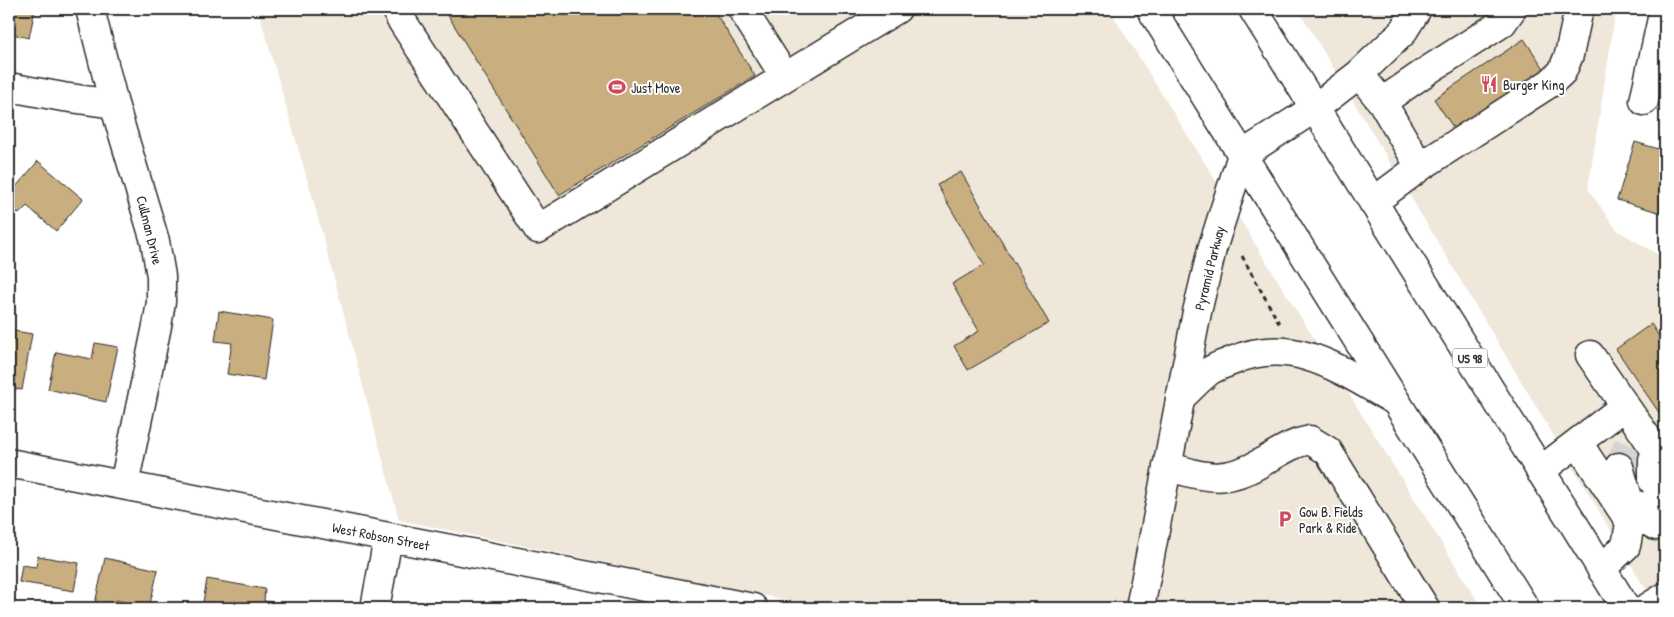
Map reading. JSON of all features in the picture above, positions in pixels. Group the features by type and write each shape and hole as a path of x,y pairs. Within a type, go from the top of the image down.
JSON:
{"street":[{"name":"Cullman Drive","path":"90,9 114,104 155,241 161,276 161,302 157,326 124,485"},
{"path":"397,9 400,18 538,230 897,9"},
{"path":"742,9 785,77"},
{"path":"1151,9 1525,608"},
{"name":"US 98","path":"1252,9 1626,608"},
{"path":"1242,155 1314,108 1359,74 1402,33 1417,9"},
{"path":"1382,102 1502,23 1512,9"},
{"path":"1373,202 1420,167 1550,83 1562,72 1569,54 1579,9"},
{"path":"1644,101 1664,9"},
{"path":"1359,74 1382,102 1420,167"},
{"path":"9,87 114,104"},
{"name":"Pyramid Parkway","path":"1140,608 1180,398 1212,248 1242,155"},
{"path":"1180,398 1209,371 1242,356 1276,350 1304,354 1340,370 1394,400"},
{"path":"1590,355 1625,406 1644,483 1626,546 1601,569"},
{"path":"1540,471 1625,406"},
{"path":"1167,466 1206,477 1226,477 1254,467 1296,442 1310,440 1328,451 1425,608"},
{"path":"1578,443 1644,483"},
{"name":"West Robson Street","path":"9,463 753,608"},
{"path":"375,608 388,538"},
{"path":"1647,608 1665,597"}],"path":[{"path":"1242,256 1281,326"}],"shaded area":[{"path":"258,9 1109,9 1318,345 1307,340 1277,336 1237,344 1201,360 1162,397 1178,418 1215,383 1245,370 1275,364 1301,368 1346,389 1482,608 825,608 399,520 314,203"},
{"path":"1298,9 1616,9 1588,189 1617,230 1665,259 1665,608 1657,608"}],"building":[{"path":"9,9 35,9 29,38 13,34 12,36 9,35"},
{"path":"444,9 713,9 755,76 559,195"},
{"name":"Burger King","path":"1524,39 1545,70 1455,130 1434,99"},
{"path":"1635,142 1665,151 1665,214 1617,200"},
{"path":"38,161 83,199 56,231 27,206 19,214 9,205 9,195"},
{"path":"961,172 1049,323 968,370 954,346 979,331 952,284 984,265 937,185"},
{"path":"219,311 273,320 264,380 227,374 232,343 215,341"},
{"path":"1651,324 1665,345 1665,416 1662,417 1616,349"},
{"path":"9,330 32,334 22,390 9,388"},
{"path":"95,343 118,347 106,402 48,389 56,352 92,359"},
{"path":"38,556 79,563 74,591 19,582 22,565 36,567"},
{"path":"105,558 158,570 149,608 116,600 114,608 94,608"},
{"path":"207,579 265,589 264,601 283,604 283,608 202,608"}],"tunnel":[{"path":"1619,467 1628,444"},
{"path":"1630,488 1641,464"}],"place":[{"name":"Burger King","path":"1489,84"},
{"name":"Just Move","path":"617,87"},
{"name":"Gow B. Fields Park & Ride","path":"1285,519"}]}
